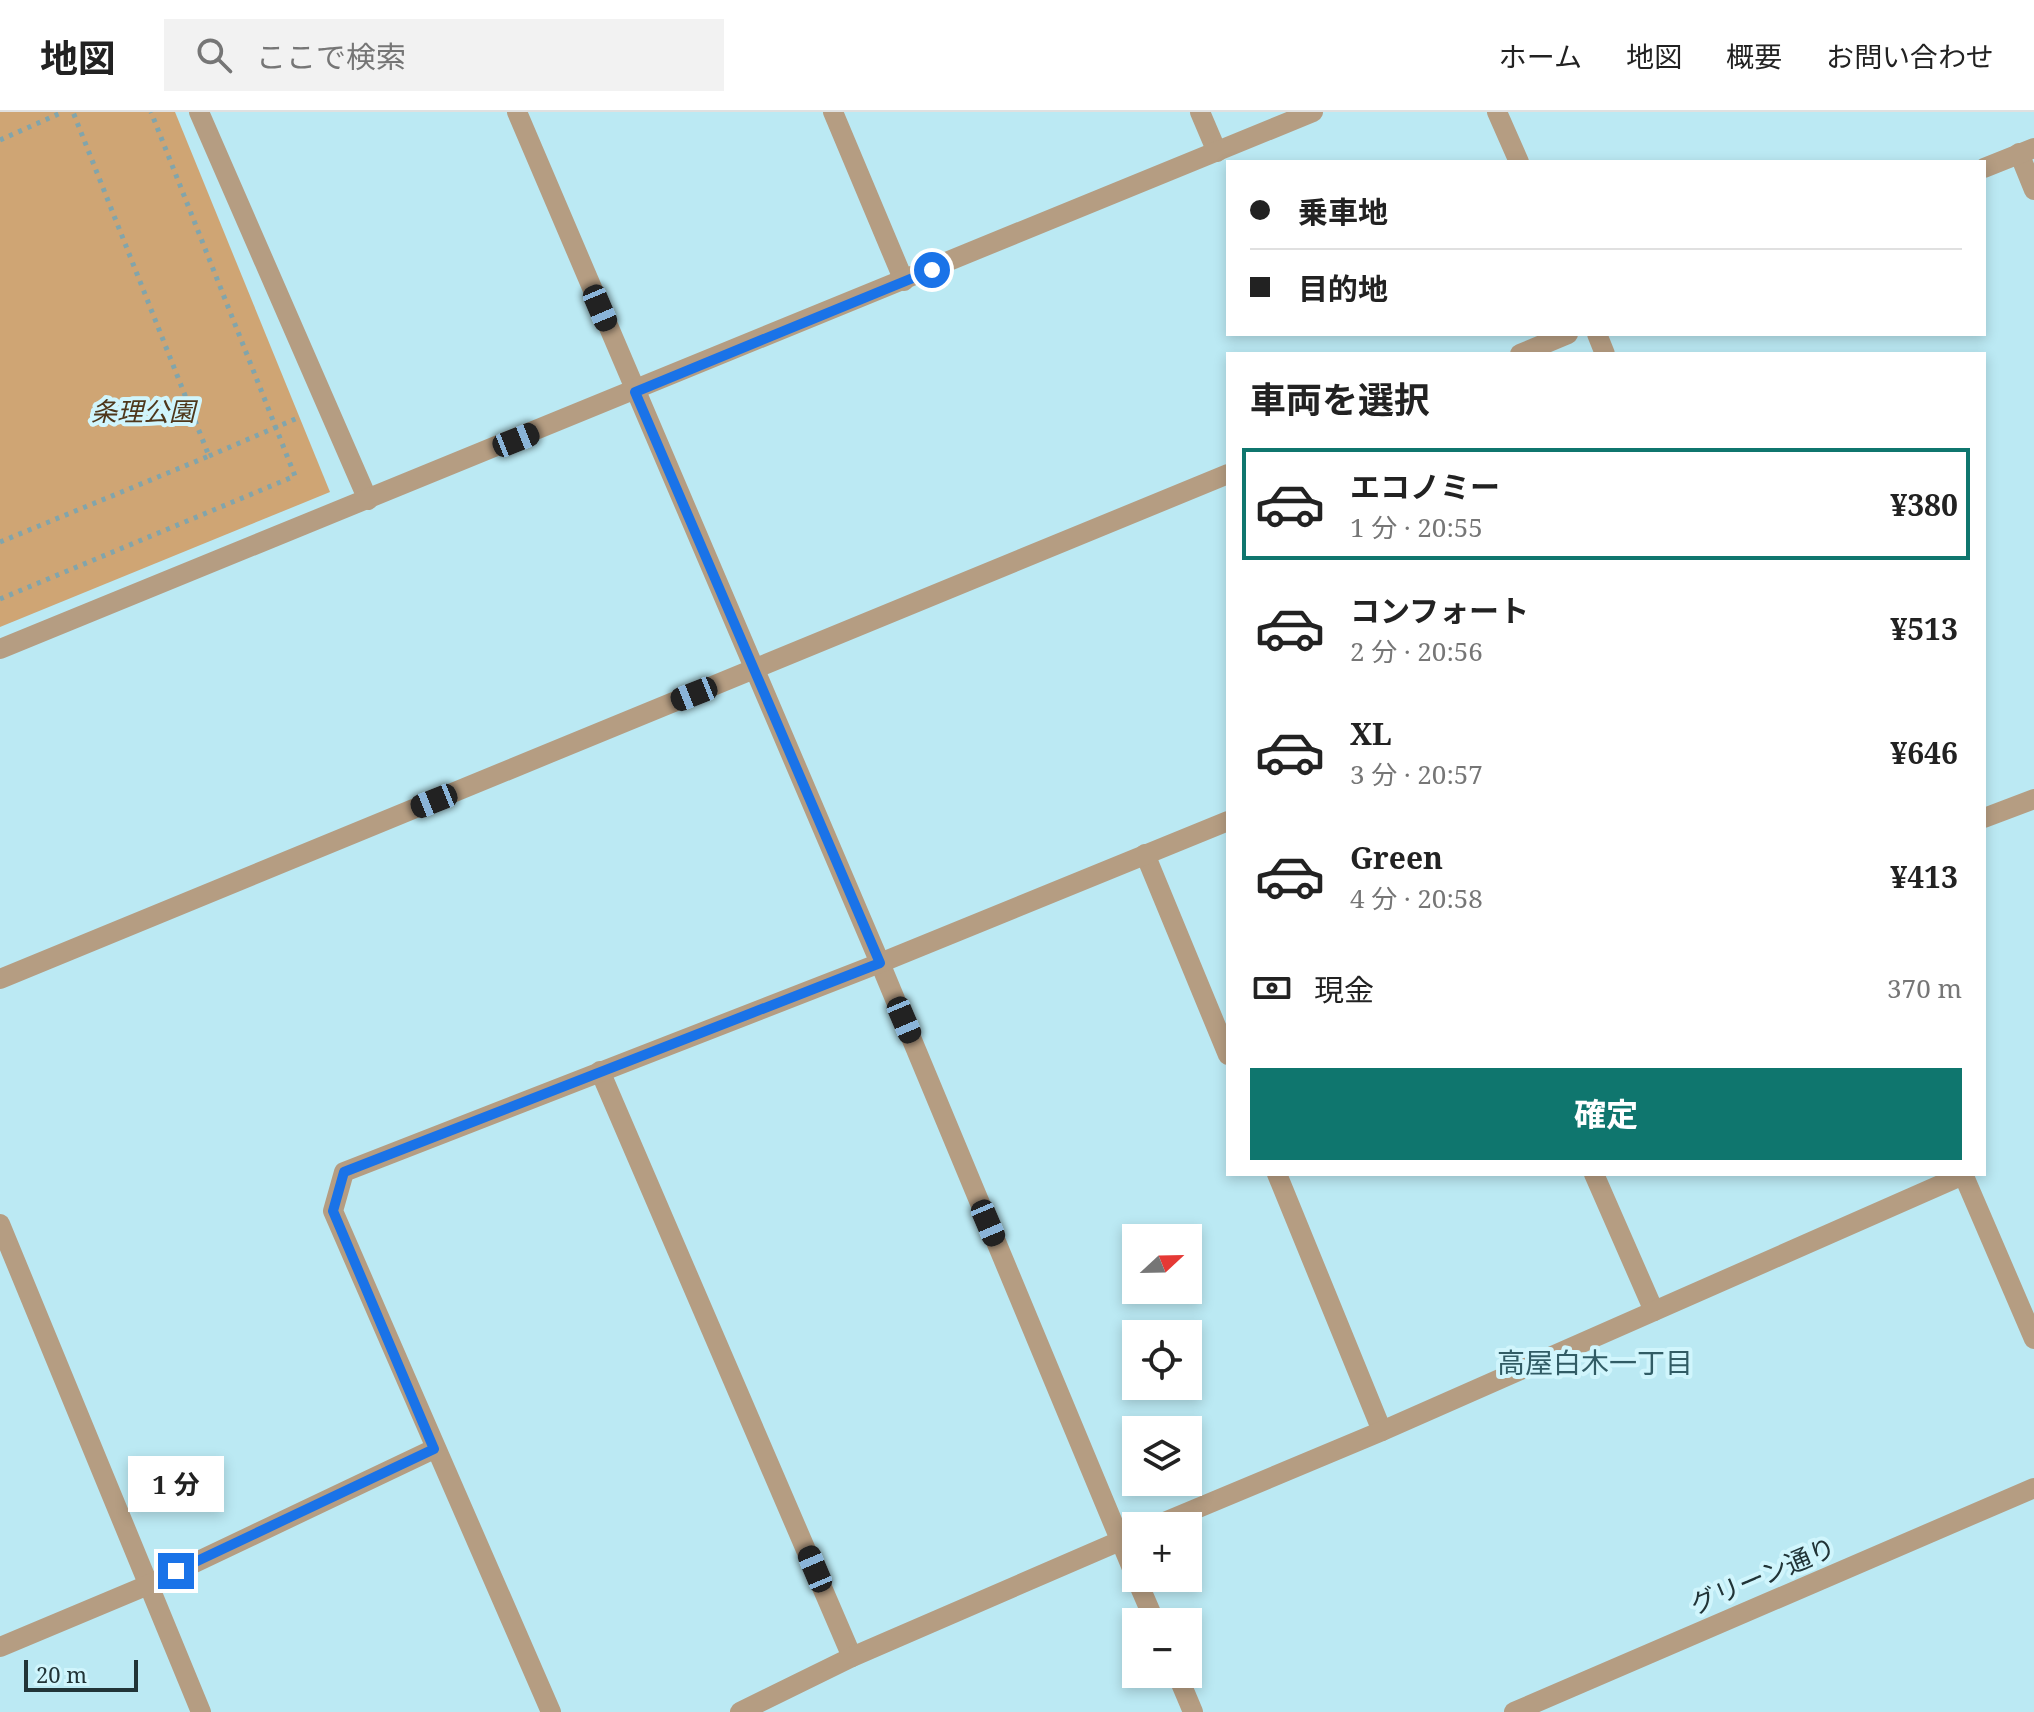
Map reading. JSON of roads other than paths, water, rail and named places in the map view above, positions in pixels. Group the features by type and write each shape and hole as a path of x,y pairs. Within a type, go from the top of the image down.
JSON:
{"street":[{"path":"199,112 368,500"},
{"path":"517,112 752,670 1122,1523"},
{"path":"833,112 904,281"},
{"path":"1200,112 1217,152"},
{"path":"0,649 635,392 1313,112"},
{"path":"1497,112 1518,160"},
{"path":"1986,167 2026,151 2034,190"},
{"path":"1525,352 1563,336"},
{"path":"0,979 1226,475"},
{"path":"1986,817 2034,799"},
{"path":"551,1712 333,1211 344,1172 880,963 1226,822"},
{"path":"1145,854 1226,1050"},
{"path":"600,1071 852,1657"},
{"path":"1278,1176 1382,1431"},
{"path":"1595,1176 1654,1311"},
{"path":"1188,1512 1382,1431 1961,1176"},
{"path":"1963,1176 2034,1339"},
{"path":"0,1224 201,1712"},
{"path":"0,1647 148,1585 434,1449"},
{"name":"グリーン通り","path":"1514,1712 2034,1488"},
{"path":"740,1712 852,1657 1122,1540"},
{"path":"1183,1688 1193,1712"}],"district":[{"name":"高屋白木一丁目","path":"1595,1363"}],"park label":[{"name":"条理公園","path":"143,412"}]}
